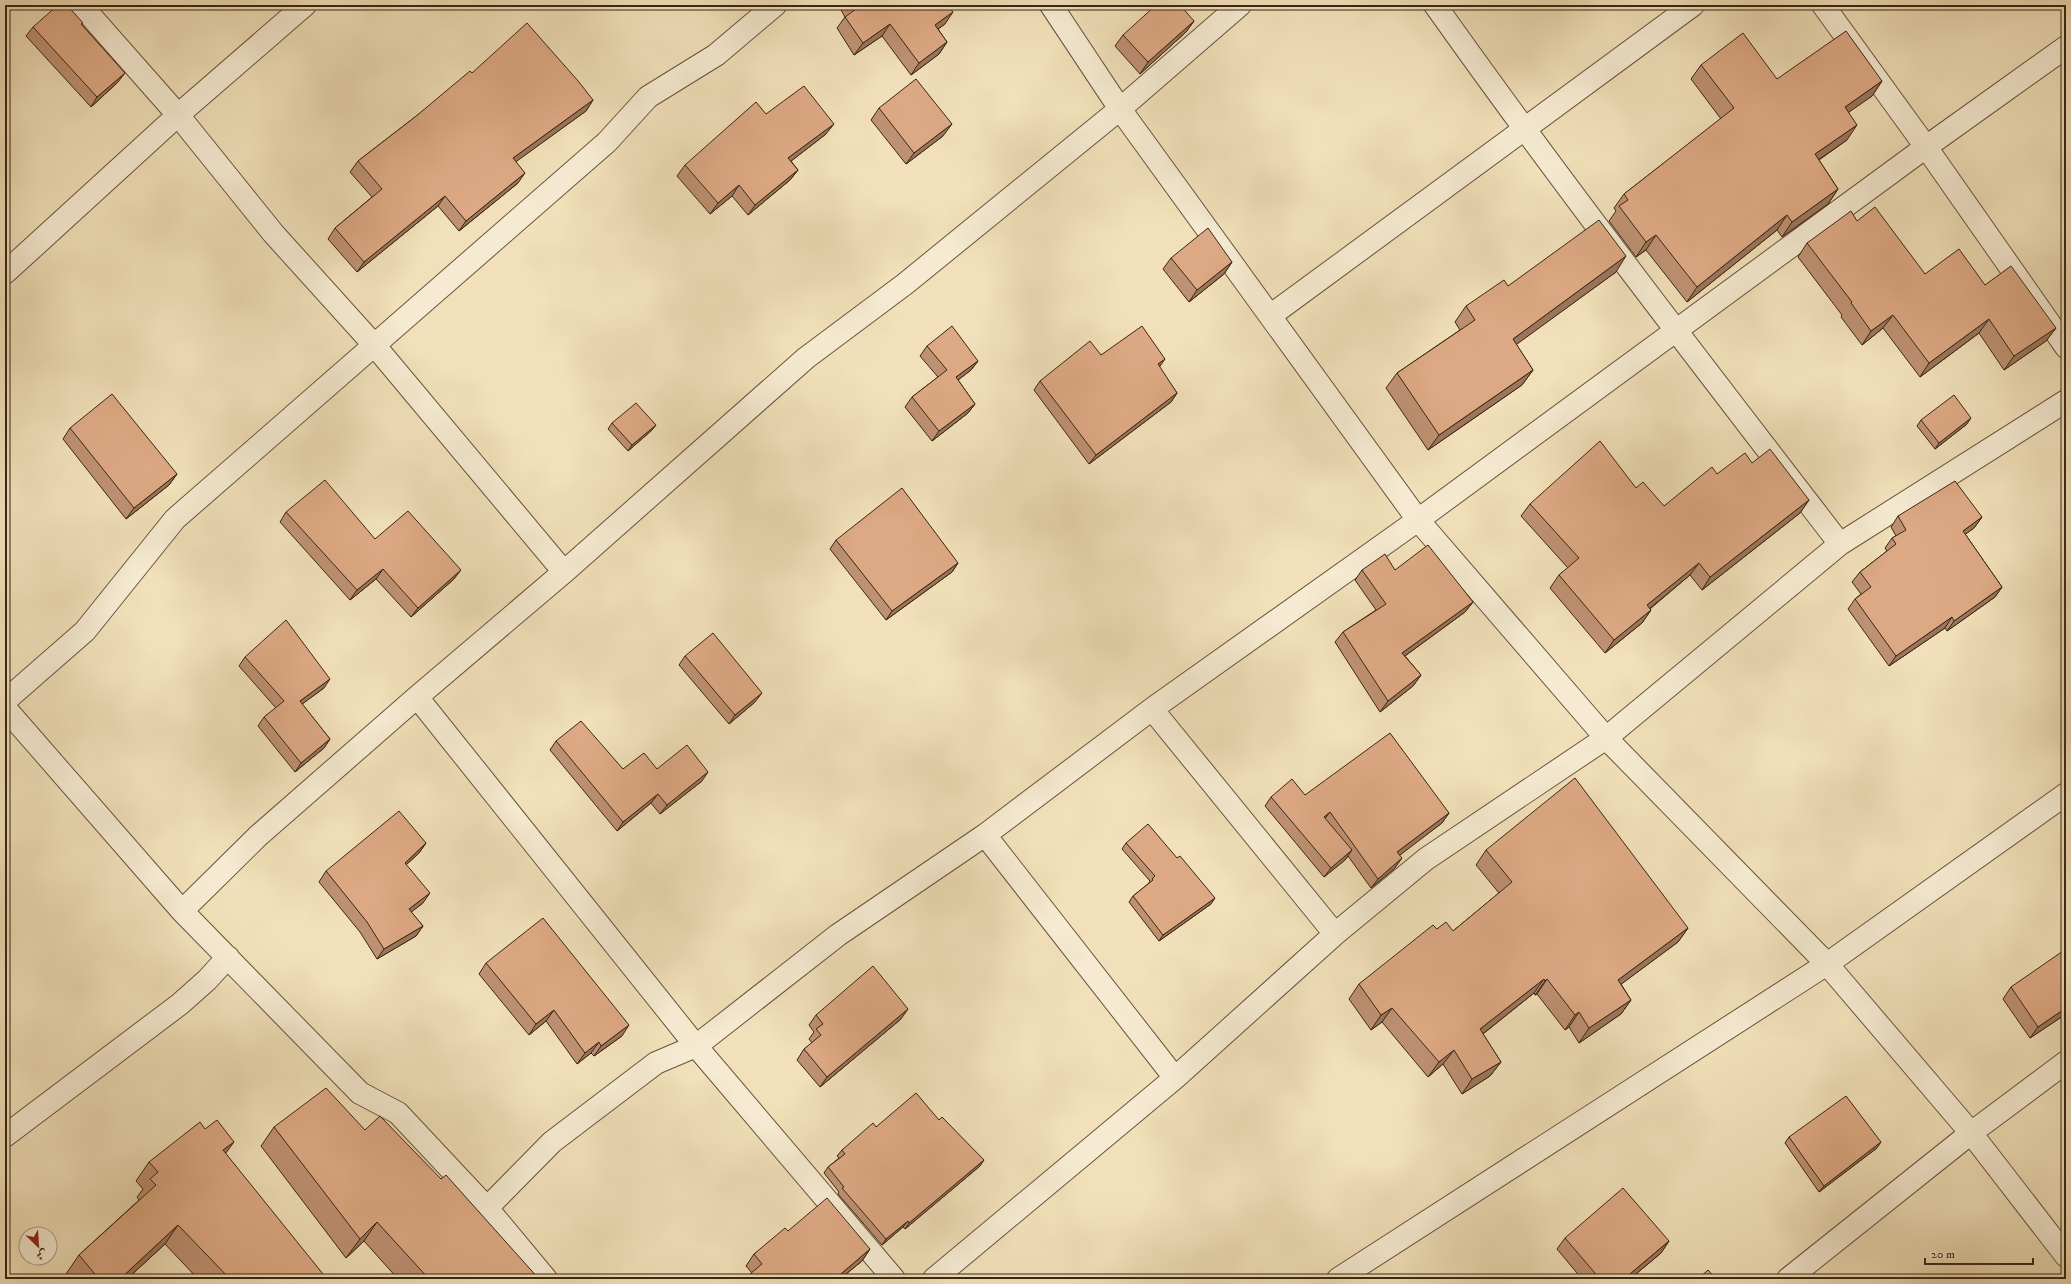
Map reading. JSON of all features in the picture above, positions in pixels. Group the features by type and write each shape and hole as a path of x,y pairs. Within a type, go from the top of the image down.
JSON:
{"street":[{"path":"81,5 178,115 273,233 375,346 564,572"},
{"path":"5,273 178,115 305,5"},
{"path":"5,701 85,631 174,519 375,346 606,142 648,97 716,55 775,5"},
{"path":"1051,5 1120,109 1418,520 1606,738 1827,964 1971,1133 2066,1256"},
{"path":"182,911 258,836 416,697 564,572 806,358 905,284 1120,109 1240,5"},
{"path":"1435,5 1524,130 1676,332 1840,544"},
{"path":"1270,316 1693,5"},
{"path":"1823,5 1926,147 2066,347"},
{"path":"487,1208 552,1142 656,1063 696,1046 838,935 985,834 1152,709 1418,520 1926,147 2066,47"},
{"path":"934,1279 1175,1078 1336,934 1426,859 1606,738 1840,544 2066,401"},
{"path":"416,697 696,1046 894,1279"},
{"path":"5,708 182,911 360,1092 398,1114 487,1208 546,1279"},
{"path":"1152,709 1336,934"},
{"path":"1338,1279 1827,964 2066,794"},
{"path":"985,834 1175,1078"},
{"path":"5,1136 180,1004 207,980 228,957"},
{"path":"1788,1279 1971,1133 2066,1062"}],"building":[{"path":"58,5 67,5 83,23 81,24 125,73 97,97 33,27"},
{"path":"854,5 947,5 953,12 935,25 947,42 919,63 890,24 863,43 845,17 856,9"},
{"path":"1156,5 1180,5 1194,21 1148,62 1123,35"},
{"path":"527,23 593,100 513,158 525,173 466,221 445,196 364,262 335,228 382,189 358,161 415,117 470,71 472,73"},
{"path":"1846,31 1882,81 1845,107 1857,125 1815,154 1838,189 1792,222 1787,215 1697,287 1656,235 1646,242 1619,206 1628,200 1624,194 1734,108 1701,65 1743,33 1777,79"},
{"path":"916,79 952,124 914,153 879,108"},
{"path":"804,86 834,124 788,158 798,170 755,205 739,185 718,203 685,165 756,102 766,114"},
{"path":"1875,207 1925,274 1959,249 1985,285 2011,266 2056,328 2014,356 1989,319 1929,363 1893,315 1871,331 1851,303 1852,302 1807,243 1851,211 1857,221"},
{"path":"1599,220 1626,256 1513,339 1533,370 1439,435 1397,373 1475,320 1466,306 1504,280 1508,286"},
{"path":"1208,228 1232,262 1197,290 1171,258"},
{"path":"952,326 978,361 956,377 975,404 939,431 912,397 947,370 927,346"},
{"path":"1142,326 1165,359 1158,364 1177,393 1096,455 1040,381 1090,341 1101,355"},
{"path":"112,394 177,474 134,508 70,428"},
{"path":"1954,395 1971,418 1939,443 1921,420"},
{"path":"636,403 656,425 632,445 612,423"},
{"path":"1600,441 1636,488 1643,482 1664,506 1712,467 1717,474 1745,453 1752,463 1770,449 1809,500 1710,577 1699,563 1647,605 1651,610 1614,640 1559,575 1579,558 1530,504"},
{"path":"325,480 375,539 408,511 461,570 418,608 383,569 357,590 286,512"},
{"path":"1955,481 1982,517 1963,531 2002,587 1954,621 1952,617 1896,656 1855,599 1871,587 1860,572 1896,544 1892,538 1906,530 1898,516"},
{"path":"902,488 958,563 892,611 836,540"},
{"path":"1428,545 1473,602 1402,653 1421,675 1388,701 1343,632 1386,604 1362,570 1385,554 1395,570"},
{"path":"286,620 330,679 300,701 330,739 301,763 264,717 284,701 245,657"},
{"path":"713,633 762,693 735,715 685,656"},
{"path":"581,721 623,769 644,753 657,769 687,745 708,772 667,805 658,794 623,822 556,741"},
{"path":"1390,733 1449,813 1397,852 1402,858 1378,879 1330,812 1324,817 1352,850 1331,868 1271,797 1292,779 1305,795"},
{"path":"1575,778 1688,928 1618,980 1631,1000 1589,1028 1579,1012 1575,1015 1547,979 1545,981 1544,979 1480,1029 1501,1062 1472,1079 1454,1050 1439,1062 1392,1008 1381,1015 1359,984 1433,925 1437,929 1446,922 1453,931 1512,882 1486,850"},
{"path":"399,811 426,843 405,863 430,893 409,909 423,926 384,949 367,922 326,871"},
{"path":"1148,824 1177,858 1180,856 1215,898 1163,935 1133,896 1153,880 1152,879 1155,876 1126,843"},
{"path":"543,918 629,1025 601,1046 599,1042 585,1053 554,1010 536,1024 486,963"},
{"path":"2063,951 2066,956 2066,1008 2038,1027 2011,987"},
{"path":"873,966 908,1009 827,1077 804,1049 821,1035 816,1029 823,1024 816,1015"},
{"path":"326,1088 365,1130 380,1116 441,1179 446,1175 539,1279 429,1279 377,1222 360,1239 274,1127"},
{"path":"916,1093 939,1120 942,1117 984,1160 909,1223 908,1221 886,1239 842,1188 844,1187 828,1167 845,1154 842,1150 873,1123 876,1127"},
{"path":"1846,1096 1881,1142 1824,1186 1789,1137"},
{"path":"217,1120 234,1142 223,1150 323,1274 318,1279 230,1279 178,1225 120,1279 99,1279 79,1255 156,1185 150,1179 158,1172 149,1162 200,1122 205,1129"},
{"path":"1623,1188 1669,1241 1624,1279 1600,1279 1565,1238"},
{"path":"827,1198 870,1249 835,1279 744,1279 762,1264 754,1254 785,1228 788,1231"},
{"path":"1708,1270 1716,1279 1698,1279"},
{"path":"963,1274 967,1279 957,1279"}]}
